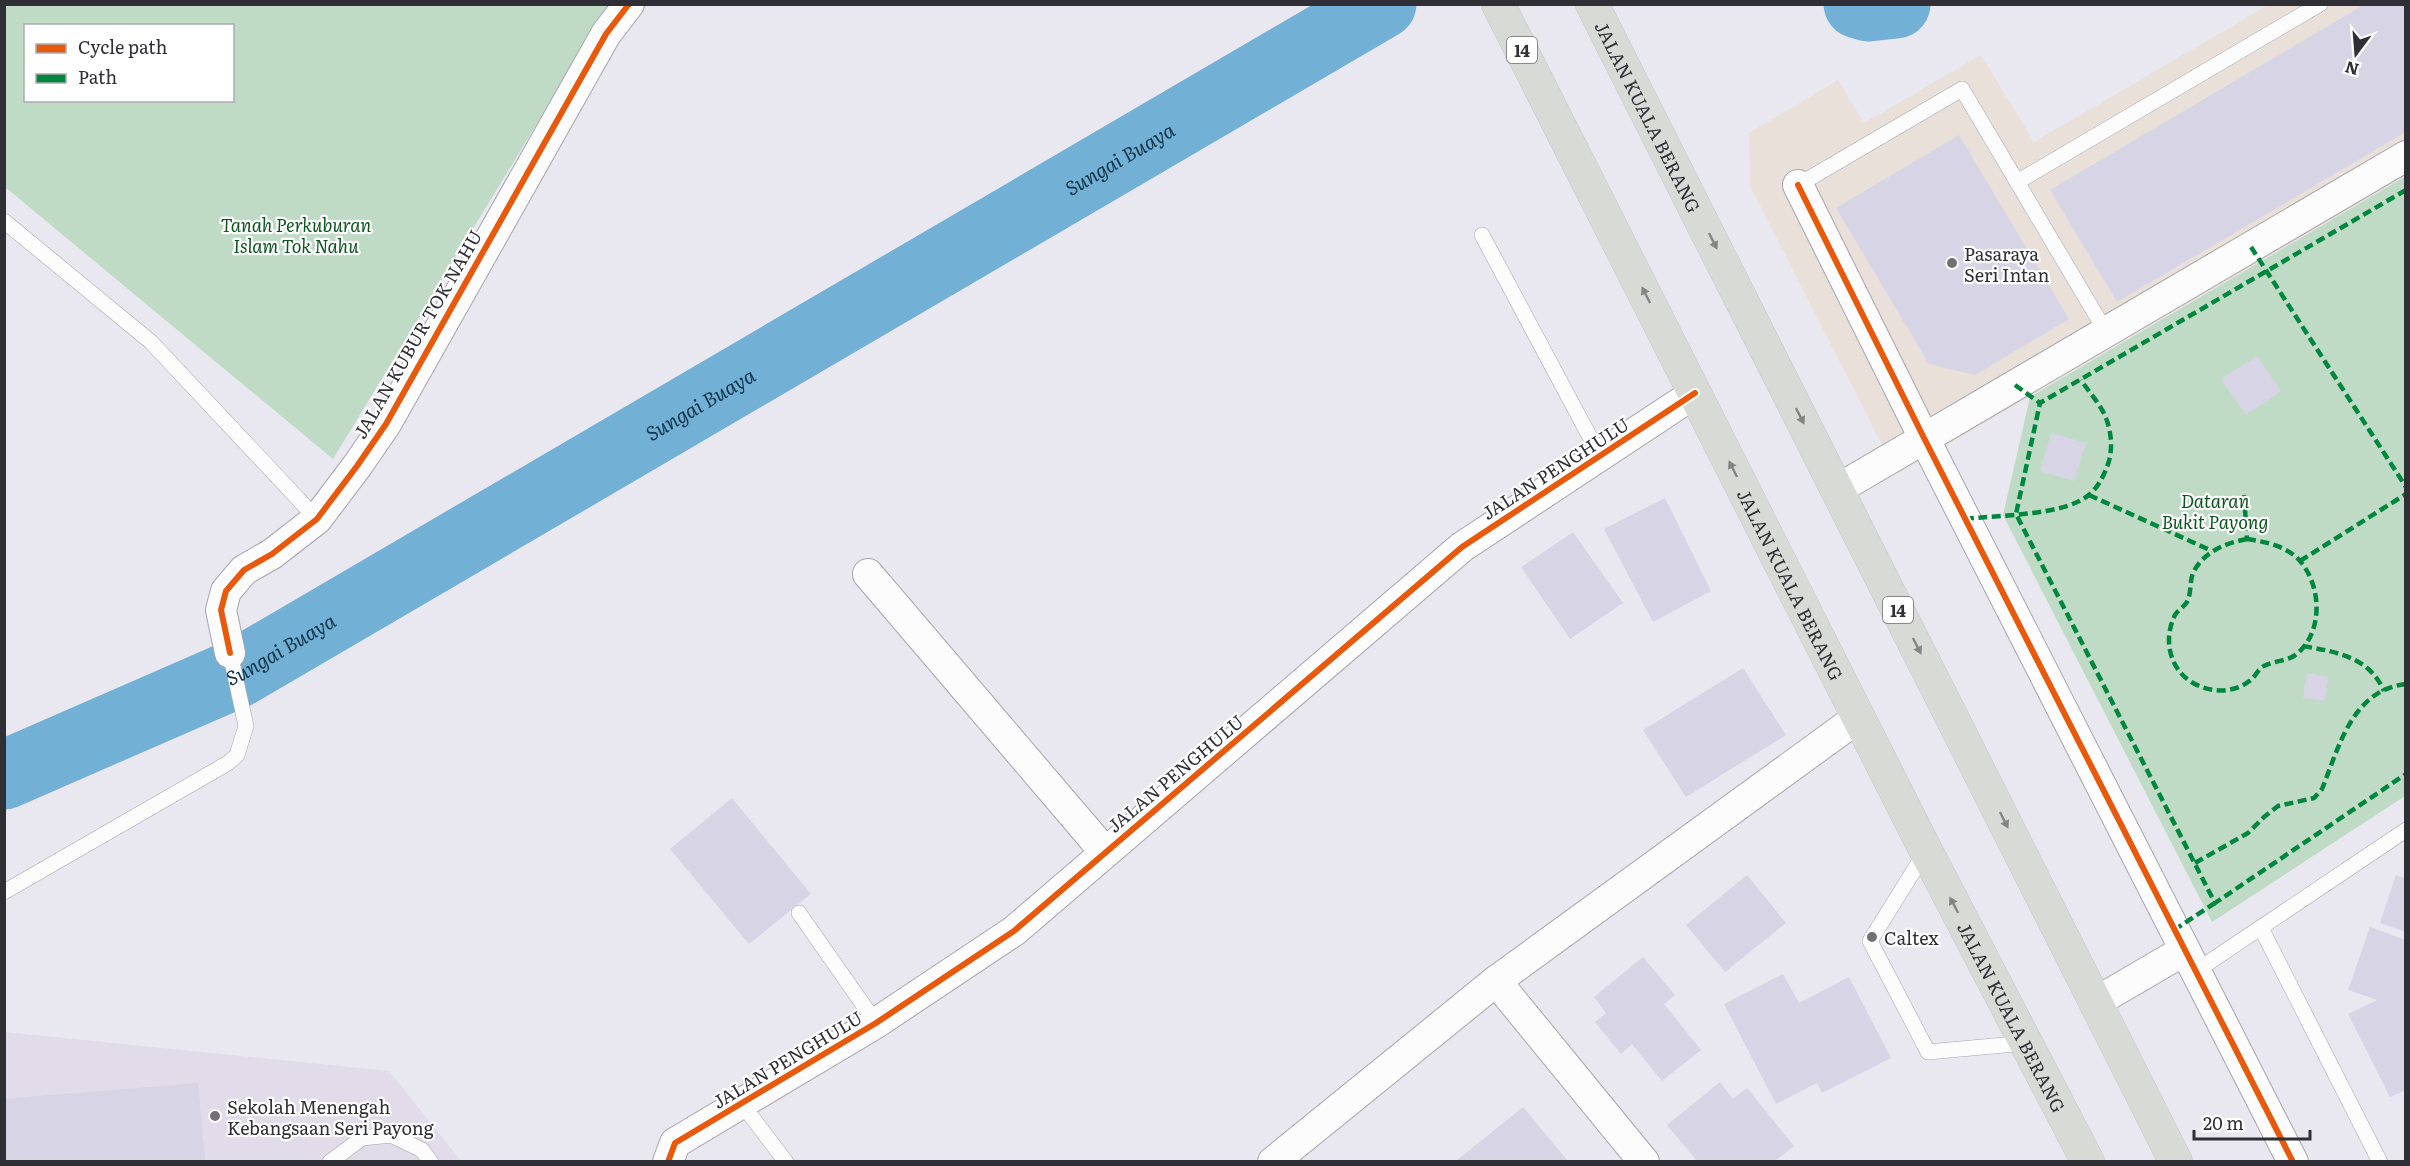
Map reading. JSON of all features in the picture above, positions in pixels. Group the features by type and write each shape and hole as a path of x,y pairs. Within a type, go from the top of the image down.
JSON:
{"highway":[{"name":"JALAN KUALA BERANG","path":"1498,4 1926,851 2088,1161"},
{"name":"JALAN KUALA BERANG","path":"1592,4 2176,1161"}],"street":[{"name":"JALAN KUBUR TOK NAHU","path":"230,653 221,610 226,591 244,570 272,554 317,519 386,424 606,34 628,4"},
{"path":"1838,489 2406,156"},
{"path":"1798,185 1924,438 2293,1161"},
{"name":"JALAN PENGHULU","path":"668,1161 675,1143 876,1023 1014,931 1462,547 1695,393"},
{"path":"868,574 1105,852"},
{"path":"1273,1161 1496,981 1858,717"},
{"path":"2096,1002 2190,961"},
{"path":"1496,981 1644,1161"}],"lane":[{"path":"2017,182 2320,4"},
{"path":"1798,185 1962,89 2106,332"},
{"path":"4,221 151,342 317,519"},
{"path":"1482,236 1600,456"},
{"path":"4,892 228,763 237,755 246,726 230,653"},
{"path":"2190,961 2261,928 2406,830"},
{"path":"1926,851 1870,941 1928,1052 2026,1043"},
{"path":"799,913 876,1023"},
{"path":"2261,928 2380,1161"},
{"path":"742,1104 786,1161"},
{"path":"330,1161 362,1138 392,1135 422,1150 431,1161"}],"shaded area":[{"path":"2268,5 2405,5 2405,177 1897,474 1750,186 1749,133 1838,80 1864,123 1981,55 2034,142"},
{"name":"Sekolah Menengah Kebangsaan Seri Payong","path":"5,1032 389,1071 461,1161 5,1162"}],"green space":[{"name":"Tanah Perkuburan Islam Tok Nahu","path":"4,5 609,5 333,459 5,187"},
{"name":"Dataran Bukit Payong","path":"2405,177 2405,796 2212,922 2003,515 2030,397"}],"building":[{"path":"2365,4 2406,4 2406,132 2117,302 2050,190"},
{"name":"Pasaraya Seri Intan","path":"1959,135 2069,319 1975,375 1929,364 1836,208"},
{"path":"2257,356 2281,391 2246,415 2221,379"},
{"path":"2051,433 2086,443 2074,481 2040,471"},
{"path":"1665,498 1711,591 1653,622 1604,529"},
{"path":"1573,532 1623,603 1570,639 1521,567"},
{"path":"1743,668 1786,735 1686,797 1643,730"},
{"path":"2307,673 2328,677 2325,701 2303,698"},
{"path":"732,798 811,894 749,944 670,849"},
{"path":"1747,875 1786,923 1725,972 1686,925"},
{"path":"2396,875 2406,879 2406,932 2380,923"},
{"path":"2370,927 2406,940 2406,1090 2390,1097 2348,1014 2377,1000 2348,990"},
{"path":"1643,957 1675,995 1664,1004 1701,1050 1662,1081 1632,1044 1621,1054 1595,1022 1606,1013 1594,997"},
{"path":"1783,974 1799,1003 1849,977 1891,1058 1822,1093 1817,1083 1776,1104 1724,1004"},
{"path":"1720,1082 1733,1099 1747,1088 1794,1146 1775,1161 1697,1161 1667,1125"},
{"path":"198,1083 205,1161 4,1161 4,1099"},
{"path":"1523,1107 1567,1160 1456,1161"}],"waterway":[{"name":"Sungai Buaya","path":"4,775 238,673 1382,4"},
{"name":"Sungai Buaya","path":"1858,4 1868,7 1896,4"}],"marked path":[{"path":"2406,190 2040,403 2016,514 2215,903 2406,774"},
{"path":"2251,247 2406,487"},
{"path":"1965,519 2048,511 2065,507 2090,494 2102,478 2109,461 2111,437 2104,413 2081,380"},
{"path":"2015,385 2040,403"},
{"path":"2300,561 2406,494"},
{"path":"2089,495 2212,551"},
{"path":"2244,495 2247,539"},
{"path":"2247,539 2283,548 2300,561 2313,583 2316,597 2315,623 2311,636 2294,656 2262,667 2252,679 2238,687 2223,690 2207,689 2193,683 2178,670 2170,653 2171,624 2176,613 2187,602 2192,575 2204,558 2217,549 2247,539"},
{"path":"2303,646 2340,654 2361,663 2370,670 2384,691"},
{"path":"2195,863 2248,833 2278,806 2314,798 2322,789 2342,739 2360,709 2372,697 2406,684"},
{"path":"2174,930 2215,903"}],"cycle path":[{"path":"230,653 221,610 226,591 244,570 272,554 317,519 386,424 606,34 629,4"},
{"path":"1798,185 1924,438 2293,1162"},
{"path":"668,1162 675,1143 876,1023 1014,931 1462,547 1695,393"}],"place":[{"name":"Pasaraya Seri Intan","path":"1952,263"},
{"name":"Caltex","path":"1872,937"},
{"name":"Sekolah Menengah Kebangsaan Seri Payong","path":"215,1116"}]}
